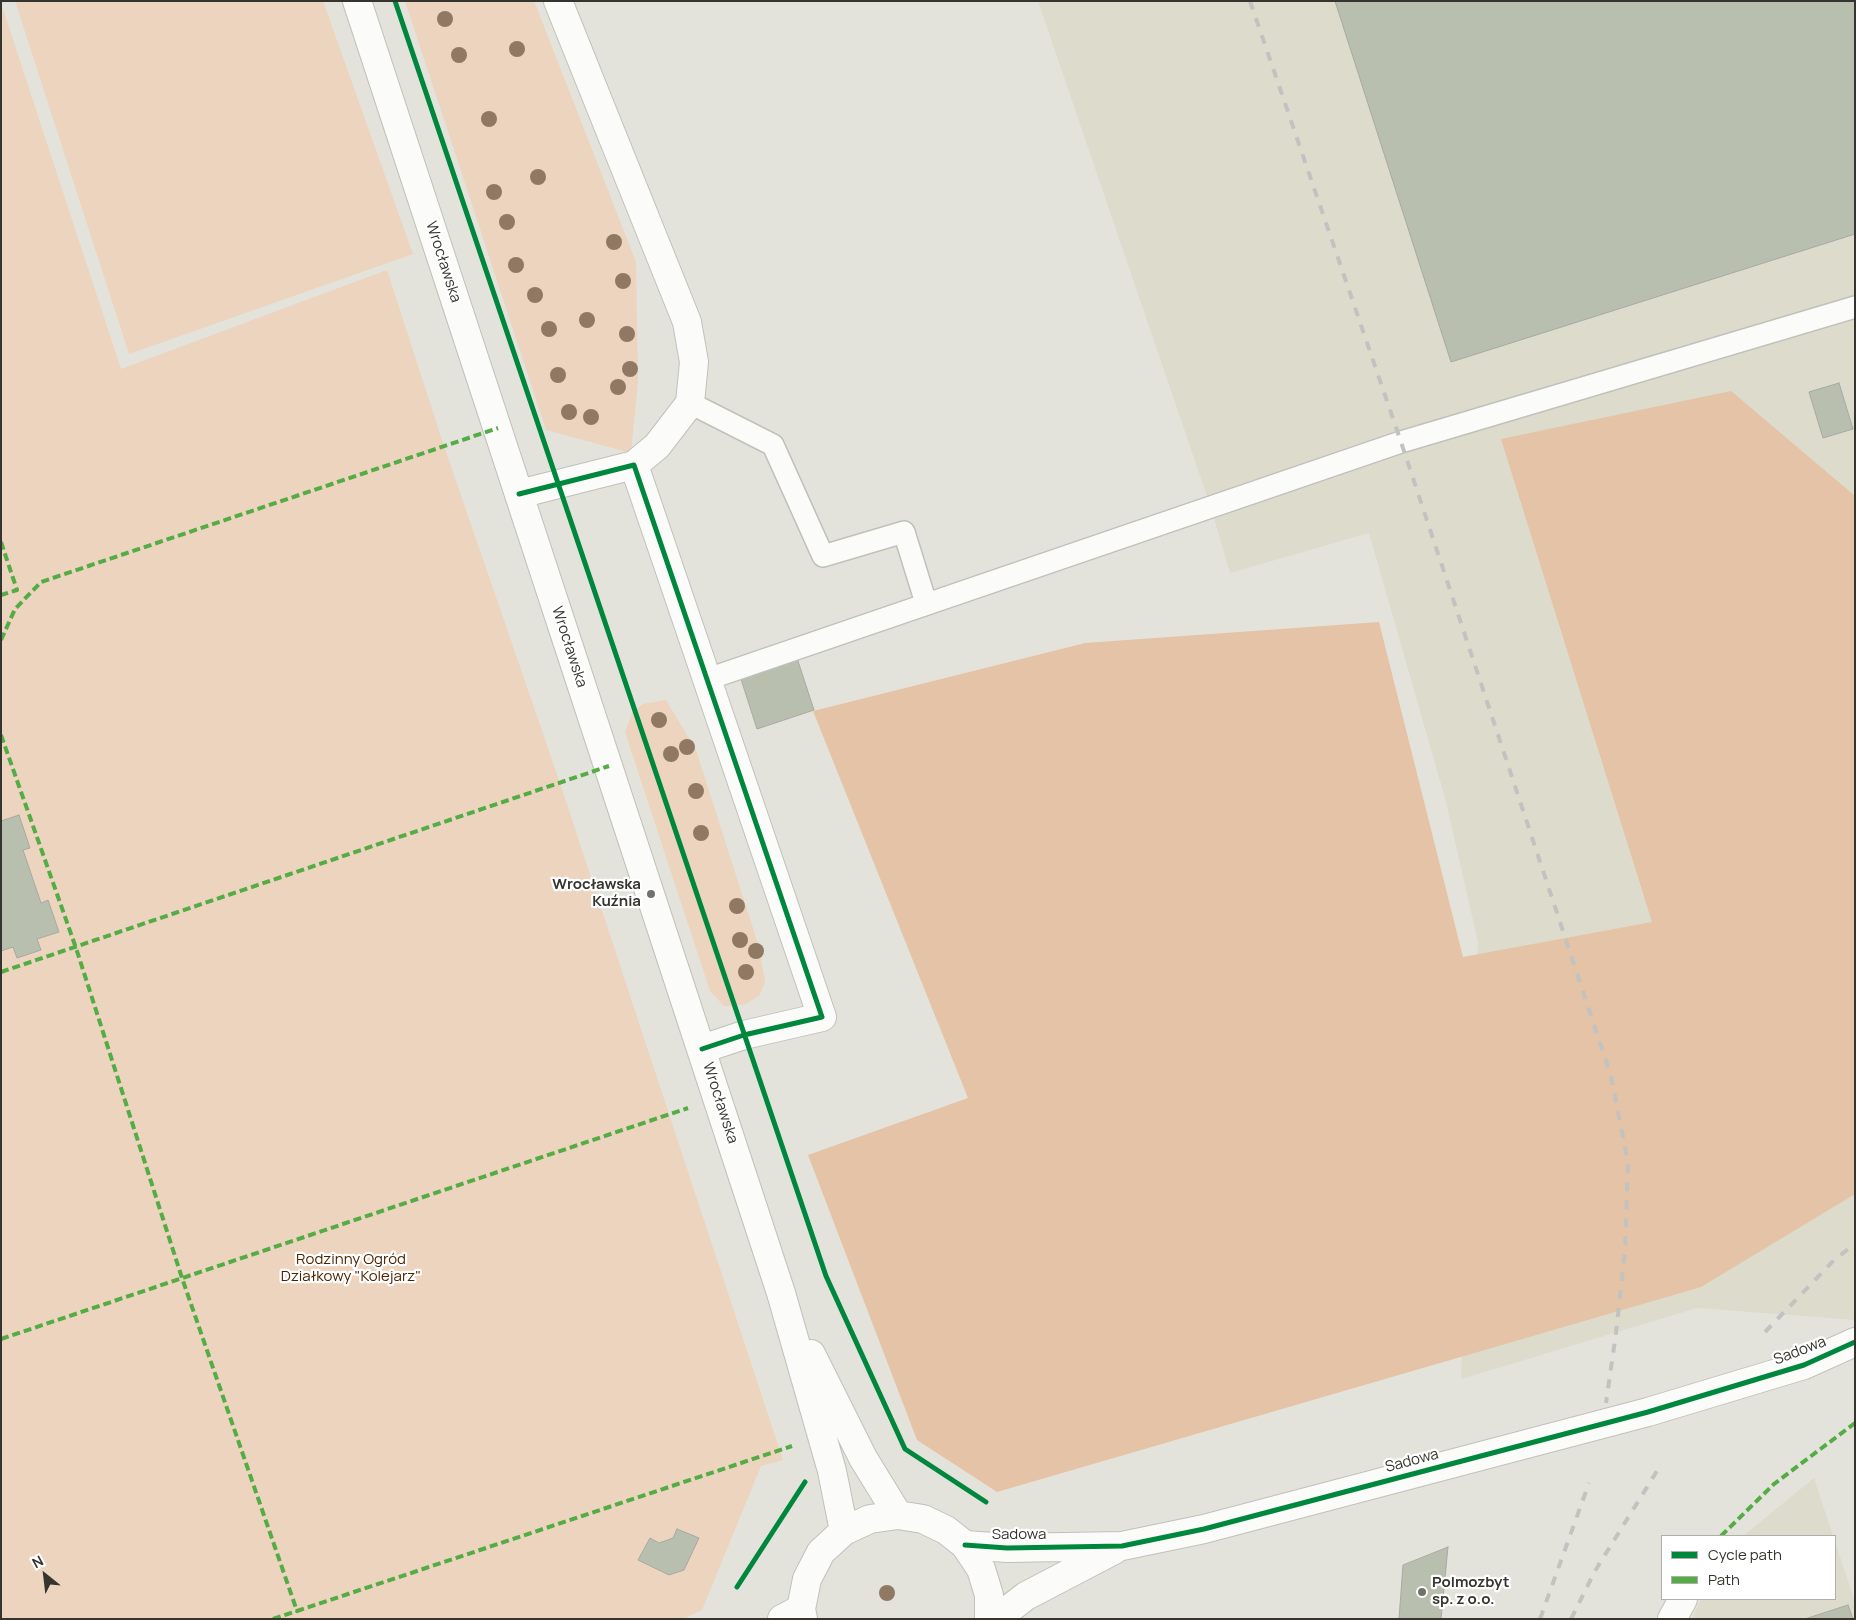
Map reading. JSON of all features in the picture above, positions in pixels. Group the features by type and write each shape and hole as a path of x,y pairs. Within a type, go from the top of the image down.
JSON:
{"street":[{"name":"Wrocławska","path":"356,1 781,1293 832,1471 844,1531"},
{"path":"519,494 634,465 657,446 690,402 694,362 687,322 558,1"},
{"path":"634,465 822,1017 744,1035 702,1049"},
{"name":"Wrocławska","path":"781,1293 863,1458 898,1515"},
{"name":"Sadowa","path":"965,1546 1007,1548 1122,1546 1286,1508 1648,1412 1804,1365 1855,1342"},
{"path":"795,1616 807,1579 822,1552 844,1531 870,1520 898,1515 923,1519 946,1530 965,1546 981,1569 989,1595 989,1619"},
{"name":"Sadowa","path":"996,1619 1033,1592 1122,1546"},
{"path":"1672,1619 1682,1600"}],"lane":[{"path":"708,679 1401,442 1855,307"},
{"path":"690,402 773,445 823,556 904,532 926,603"}],"shaded area":[{"path":"1038,1 1855,1 1855,1320 1697,1308 1461,1379 1478,942 1445,798 1369,533 1230,573 1211,508"},
{"path":"1731,391 1855,496 1855,1194 1701,1287 997,1492 917,1440 808,1155 968,1098 813,711 1085,643 1379,622 1463,957 1652,922 1501,439"},
{"path":"1814,1478 1833,1535 1744,1535"},
{"path":"1836,1545 1855,1602 1855,1619 1692,1619 1701,1600 1836,1600"}],"green space":[{"path":"15,1 323,1 413,254 129,354"},
{"path":"405,1 534,1 636,262 638,381 631,453 546,430"},
{"name":"Rodzinny Ogród Działkowy \"Kolejarz\"","path":"1,3 121,369 387,270 444,446 560,783 783,1460 761,1466 702,1610 683,1619 1,1619"},
{"path":"666,700 696,750 759,947 765,982 759,996 744,1005 724,1006 710,991 625,732 632,713 643,704"}],"building":[{"path":"1335,1 1855,1 1855,234 1451,362"},
{"path":"1839,383 1853,429 1823,438 1809,392"},
{"path":"797,658 814,710 757,729 740,676"},
{"path":"19,815 30,848 23,850 41,903 48,900 59,932 37,939 41,950 17,958 13,947 1,951 1,821"},
{"path":"677,1529 699,1538 684,1570 669,1575 638,1560 650,1538 659,1543 673,1538"},
{"name":"Polmozbyt sp. z o.o.","path":"1448,1547 1441,1619 1399,1619 1403,1565"},
{"path":"1848,1605 1853,1619 1805,1619"}],"railway":[{"path":"1250,1 1401,442 1611,1076 1628,1163 1625,1251 1606,1403"},
{"path":"1765,1332 1834,1260 1855,1244"},
{"path":"1571,1619 1595,1571 1657,1471"},
{"path":"1540,1619 1589,1483"}],"marked path":[{"path":"1,640 15,609 41,582 498,428"},
{"path":"1,542 17,590 1,595"},
{"path":"1,735 76,948 182,1278 297,1611 792,1446"},
{"path":"1,972 609,766"},
{"path":"1,1339 688,1108"},
{"path":"1722,1535 1774,1484 1855,1423"},
{"path":"273,1619 297,1611"}],"cycle path":[{"path":"395,1 826,1276 905,1449 986,1502"},
{"path":"519,494 634,465 822,1017 744,1035 702,1049"},
{"path":"965,1545 1007,1548 1122,1546 1204,1529 1648,1412 1804,1365 1855,1342"},
{"path":"737,1587 805,1482"}],"place":[{"name":"Wrocławska Kuźnia","path":"651,894"},
{"name":"Polmozbyt sp. z o.o.","path":"1422,1592"}]}
